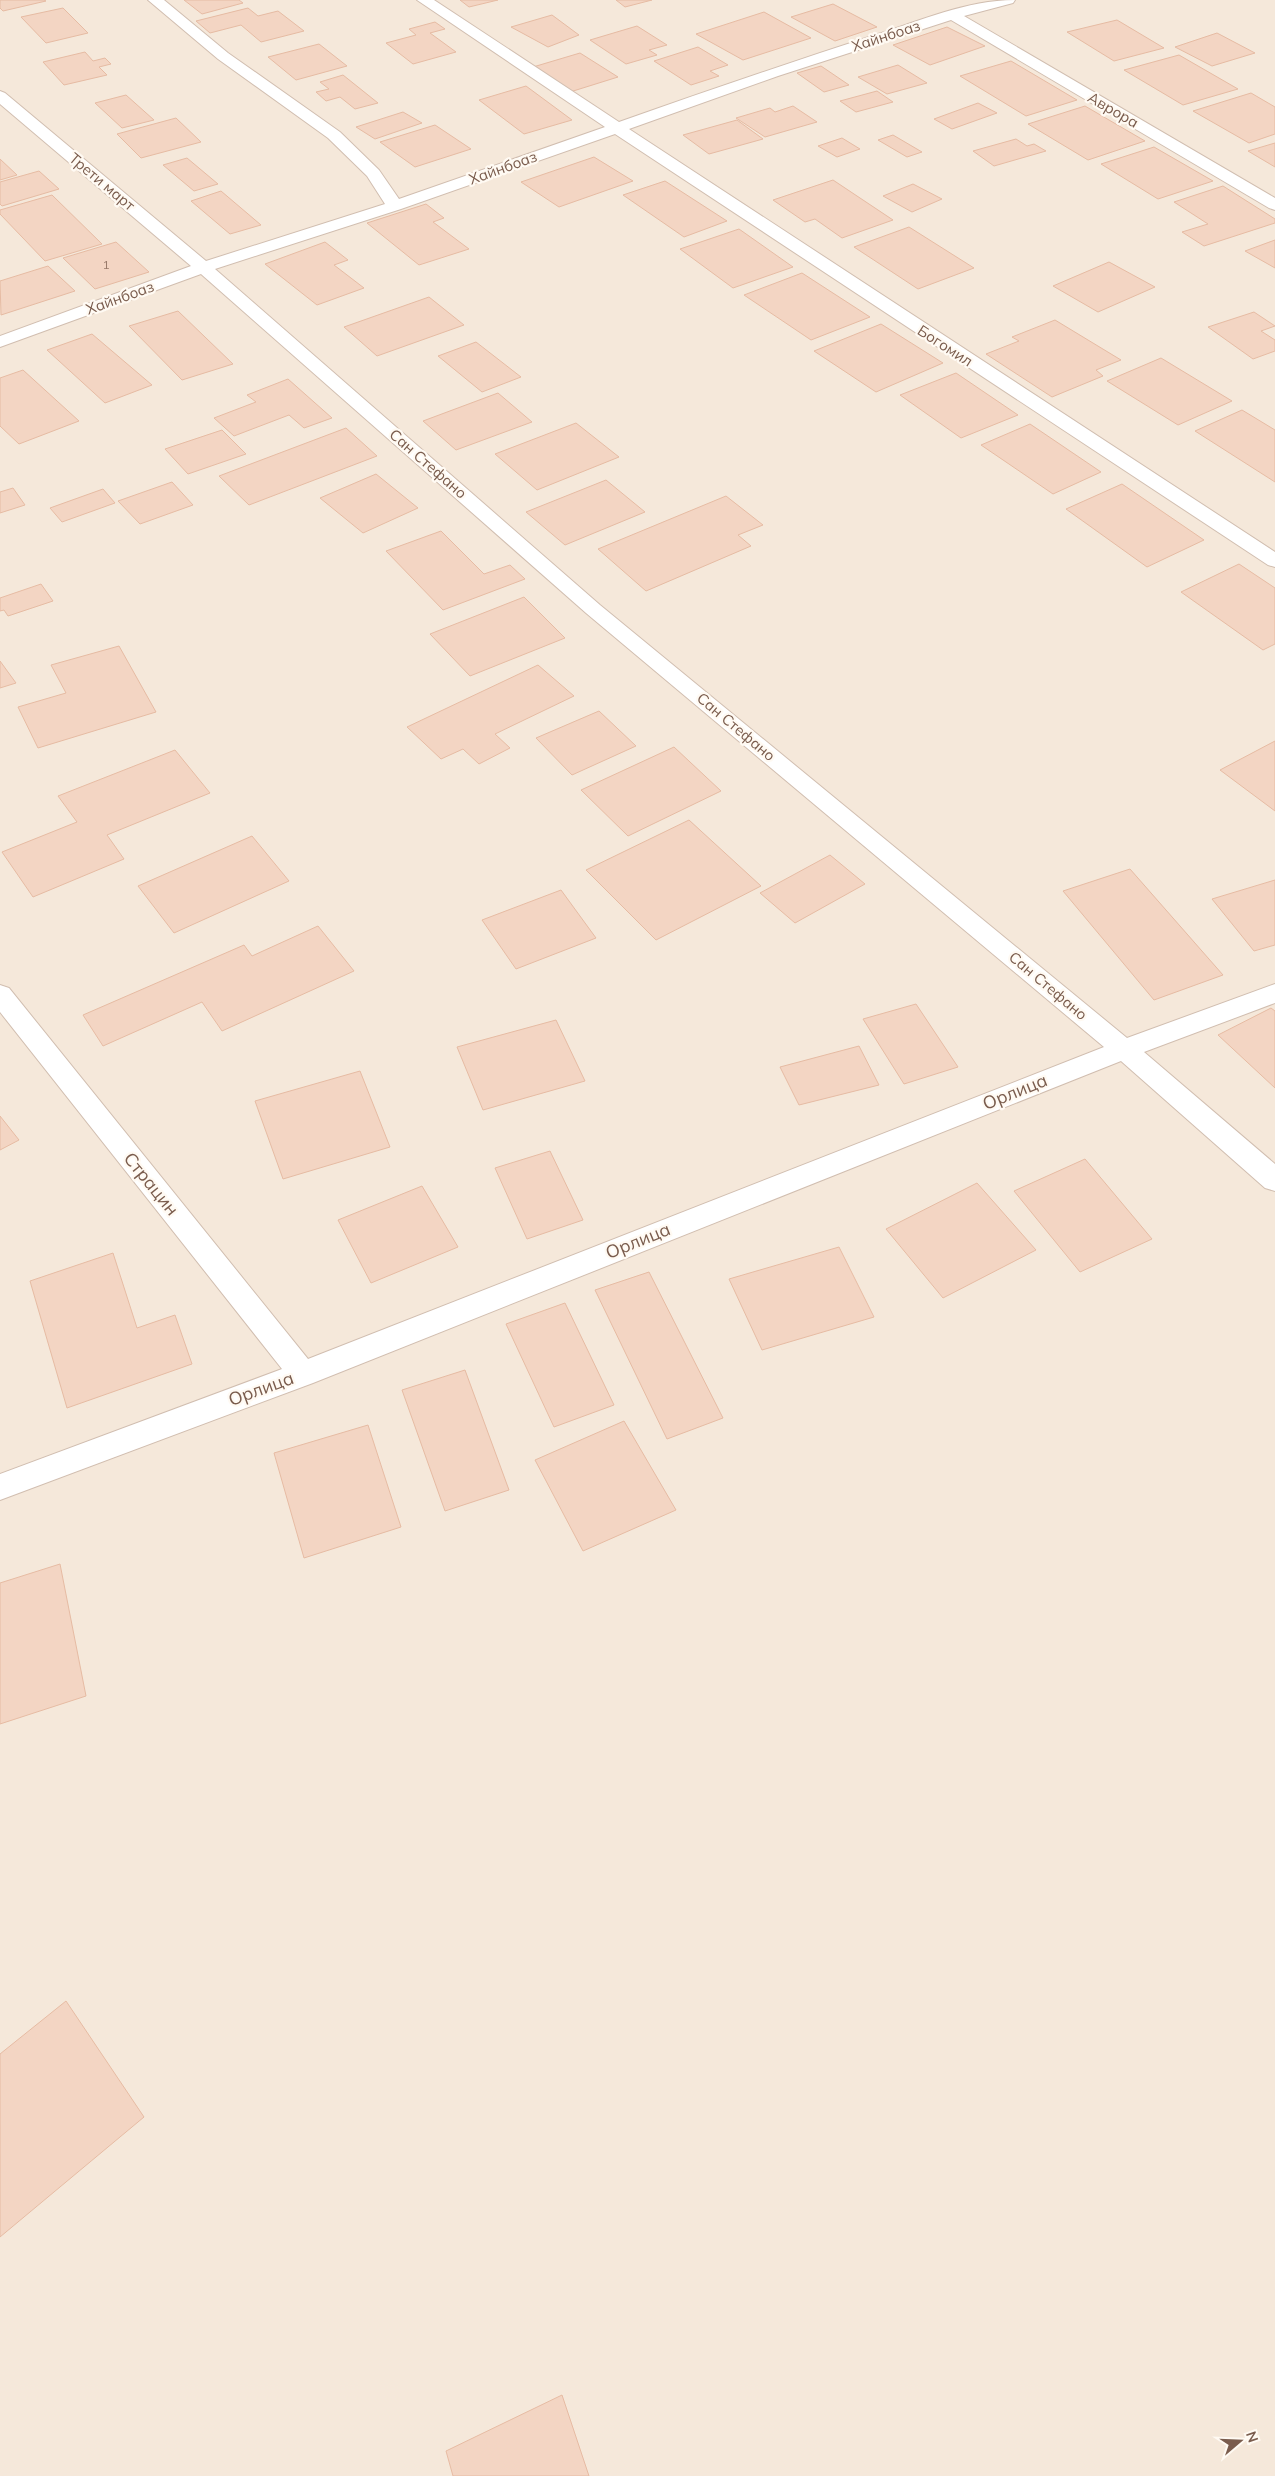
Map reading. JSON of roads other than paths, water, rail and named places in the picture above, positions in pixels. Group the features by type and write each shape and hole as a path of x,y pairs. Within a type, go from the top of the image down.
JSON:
{"street":[{"path":"156,0 223,56 334,135 373,173 395,206"},
{"name":"Богомил","path":"424,0 959,355 1275,561"},
{"name":"Хайнбоаз","path":"0,342 203,268 395,206 773,73 952,15 1002,1"},
{"name":"Аврора","path":"952,15 1275,205"},
{"name":"Трети март","path":"0,96 203,268"},
{"name":"Сан Стефано","path":"203,268 593,609 1124,1049 1275,1180"},
{"name":"Орлица","path":"0,1486 303,1374 1124,1049 1275,993"},
{"name":"Страцин","path":"0,994 303,1374"}]}
